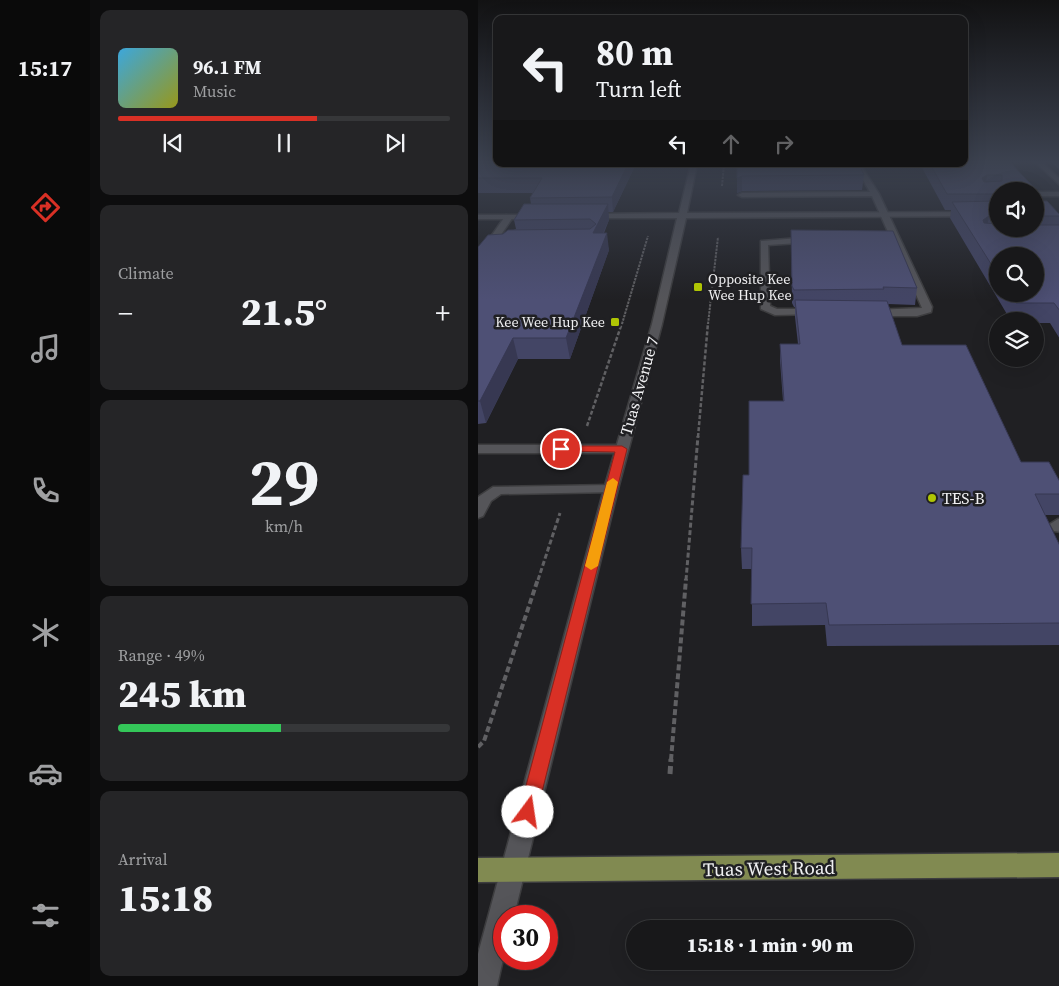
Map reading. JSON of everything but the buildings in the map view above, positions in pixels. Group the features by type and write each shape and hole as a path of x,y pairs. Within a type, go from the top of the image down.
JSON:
{"main road":[{"name":"Tuas West Road","path":"478,870 1060,865"}],"street":[{"name":"Tuas Avenue 7","path":"483,986 611,489 657,324 684,208"},
{"path":"860,312 917,313 927,310 890,240 880,208"},
{"path":"576,216 989,214"},
{"path":"478,217 541,217"},
{"path":"478,262 496,242 508,217"},
{"path":"818,240 764,243 765,307 775,312 823,312"},
{"path":"478,449 622,449"},
{"path":"478,513 485,498 498,490 611,489"}],"path":[{"path":"670,774 707,330 721,208"}],"slow traffic":[{"path":"591,566 613,482"}],"place":[{"name":"Opposite Kee Wee Hup Kee","path":"698,287"},
{"name":"Kee Wee Hup Kee","path":"615,322"},
{"name":"TES-B","path":"932,498"}],"route":[{"path":"528,812 622,449 561,449"}]}
